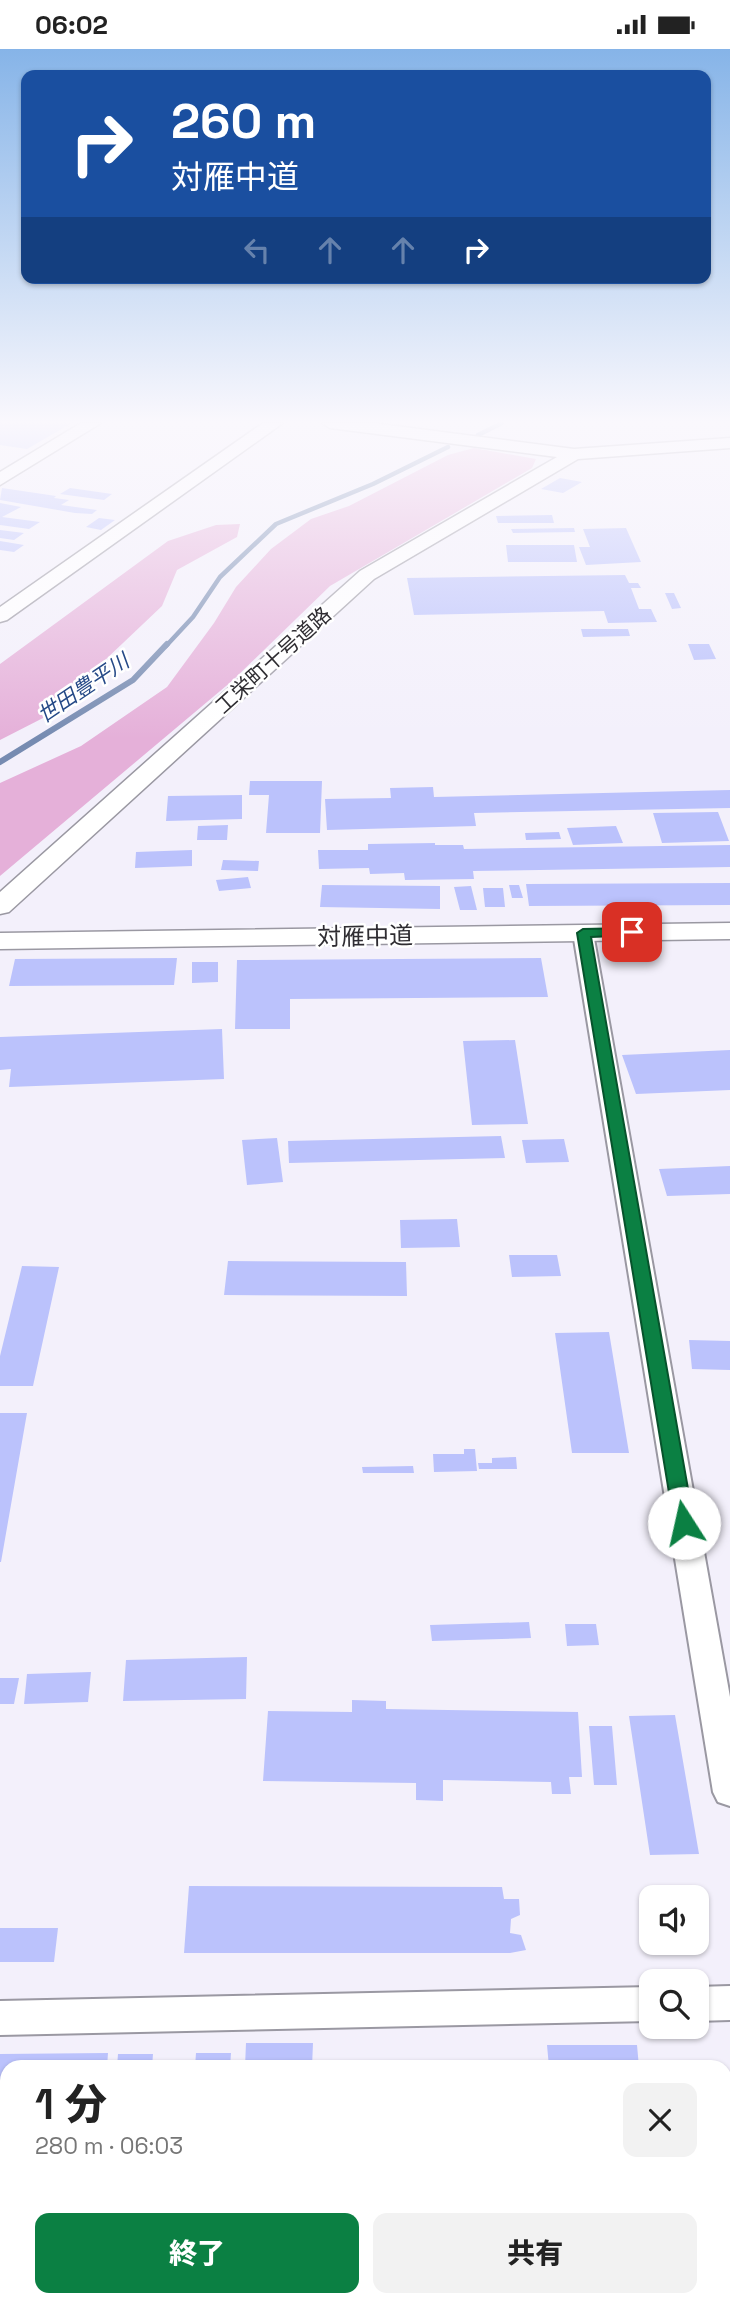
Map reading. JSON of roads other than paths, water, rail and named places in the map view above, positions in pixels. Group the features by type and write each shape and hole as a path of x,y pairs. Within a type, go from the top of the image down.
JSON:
{"street":[{"path":"0,616 125,528"},
{"name":"工栄町十号道路","path":"0,905 367,575 447,528"},
{"name":"対雁中道","path":"0,941 730,931"},
{"path":"583,933 730,1792"},
{"path":"709,2004 730,2003"},
{"path":"0,2018 639,2004"}],"waterway":[{"name":"世田豊平川","path":"166,646 193,617 220,577 271,528"},
{"name":"世田豊平川","path":"0,762 133,680 167,644"}]}
